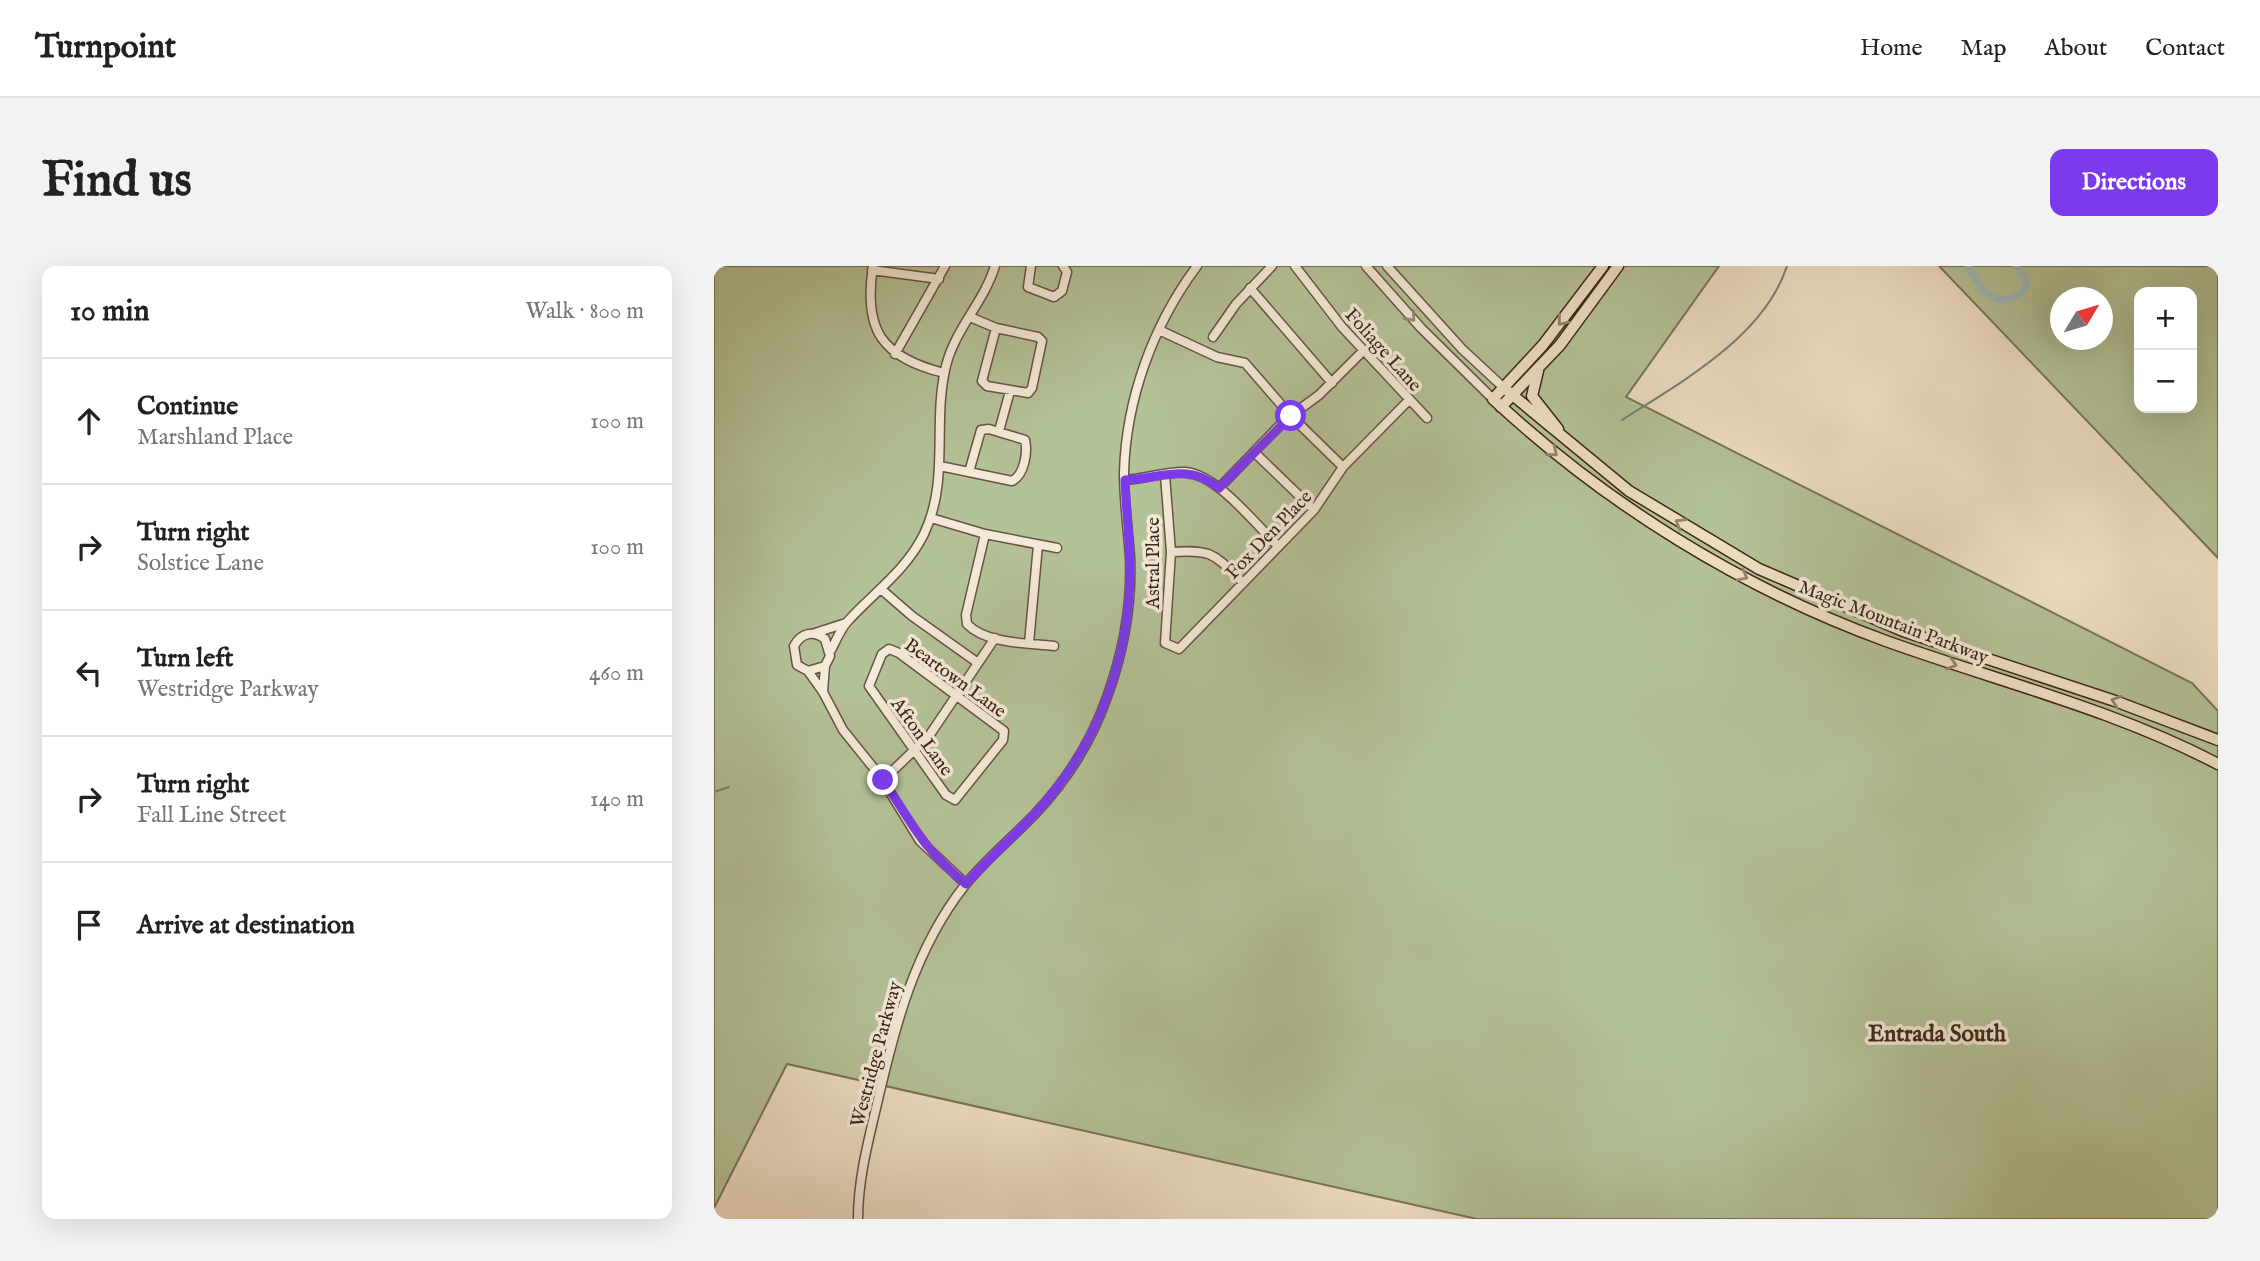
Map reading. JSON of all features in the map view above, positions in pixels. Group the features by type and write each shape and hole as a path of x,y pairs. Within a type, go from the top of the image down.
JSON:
{"main road":[{"path":"1493,399 1572,310 1603,266"},
{"path":"1501,407 1538,370 1618,266"},
{"path":"1538,370 1532,390 1534,400 1563,438"},
{"name":"Magic Mountain Parkway","path":"1504,388 1563,438 1653,506 1747,562 1819,597 1923,639 2115,701 2218,740"},
{"name":"Magic Mountain Parkway","path":"1493,399 1544,445 1608,494 1683,542 1782,597 1886,641 2113,718 2177,743 2218,764"}],"street":[{"path":"895,354 940,279 944,266"},
{"path":"823,692 825,666 846,624 882,590 915,551 931,518 940,466 944,373 954,344 986,291 995,266"},
{"path":"1031,266 1028,287 1054,297 1062,291 1067,272 1063,266"},
{"name":"Westridge Parkway","path":"858,1219 868,1144 907,990 936,928 966,884 1049,798 1085,744 1107,697 1120,654 1129,599 1125,480 1133,403 1142,370 1167,312 1196,266"},
{"path":"1213,337 1250,288 1272,266"},
{"name":"Foliage Lane","path":"1294,266 1363,351 1427,418"},
{"name":"Magic Mountain Parkway","path":"1366,266 1430,338 1493,399"},
{"name":"Magic Mountain Parkway","path":"1387,266 1462,349 1504,388"},
{"path":"940,279 872,268 870,306 878,332 895,354 917,366 944,373"},
{"path":"1250,288 1332,383"},
{"path":"970,317 996,328 1038,337 1042,341 1030,391 1023,395 987,386 980,377 996,328"},
{"path":"1160,330 1217,357 1245,363 1291,416 1343,467"},
{"path":"1219,488 1291,416 1308,405 1363,351"},
{"path":"999,431 1010,391"},
{"name":"Fox Den Place","path":"1172,646 1179,649 1278,547 1314,509 1343,467 1409,400"},
{"path":"940,466 1012,481 1020,476 1026,443 1020,437 984,429 978,433 970,472"},
{"path":"1254,452 1314,509"},
{"path":"1125,480 1176,472 1198,475 1219,488 1278,547"},
{"name":"Astral Place","path":"1166,475 1171,552 1165,643 1172,646"},
{"path":"931,518 985,534 1057,548"},
{"path":"985,534 966,615 967,624 975,631 995,638 1054,646"},
{"path":"1029,643 1038,545"},
{"path":"1171,552 1204,551 1221,561 1243,583"},
{"path":"882,590 912,616 978,663"},
{"path":"846,624 802,636 794,646 797,665 808,671 823,692 843,730 883,780 920,841 966,884"},
{"path":"814,634 825,639 831,650"},
{"path":"883,780 915,751 995,638"},
{"name":"Afton Lane","path":"889,649 882,654 869,686 946,795 955,800"},
{"name":"Beartown Lane","path":"889,649 1004,731 1003,740 955,800"},
{"path":"808,671 825,666"}],"green space":[{"path":"714,266 1719,266 1626,397 2192,683 2218,711 2218,1219 1477,1219 787,1064 714,1208"},
{"path":"1939,266 2218,266 2218,558"}],"waterway":[{"path":"1622,420 1694,373 1740,336 1760,315 1776,291 1787,266"},
{"path":"1968,266 1984,291 2002,300 2018,295 2028,285 2016,266"},
{"path":"714,792 729,787"}],"district":[{"name":"Entrada South","path":"1937,1033"}],"route":[{"path":"883,780 920,841 966,884 1049,798 1085,744 1107,697 1120,654 1129,599 1130,556 1125,480 1158,478 1176,472 1187,472 1208,480 1219,488 1291,416"}]}
